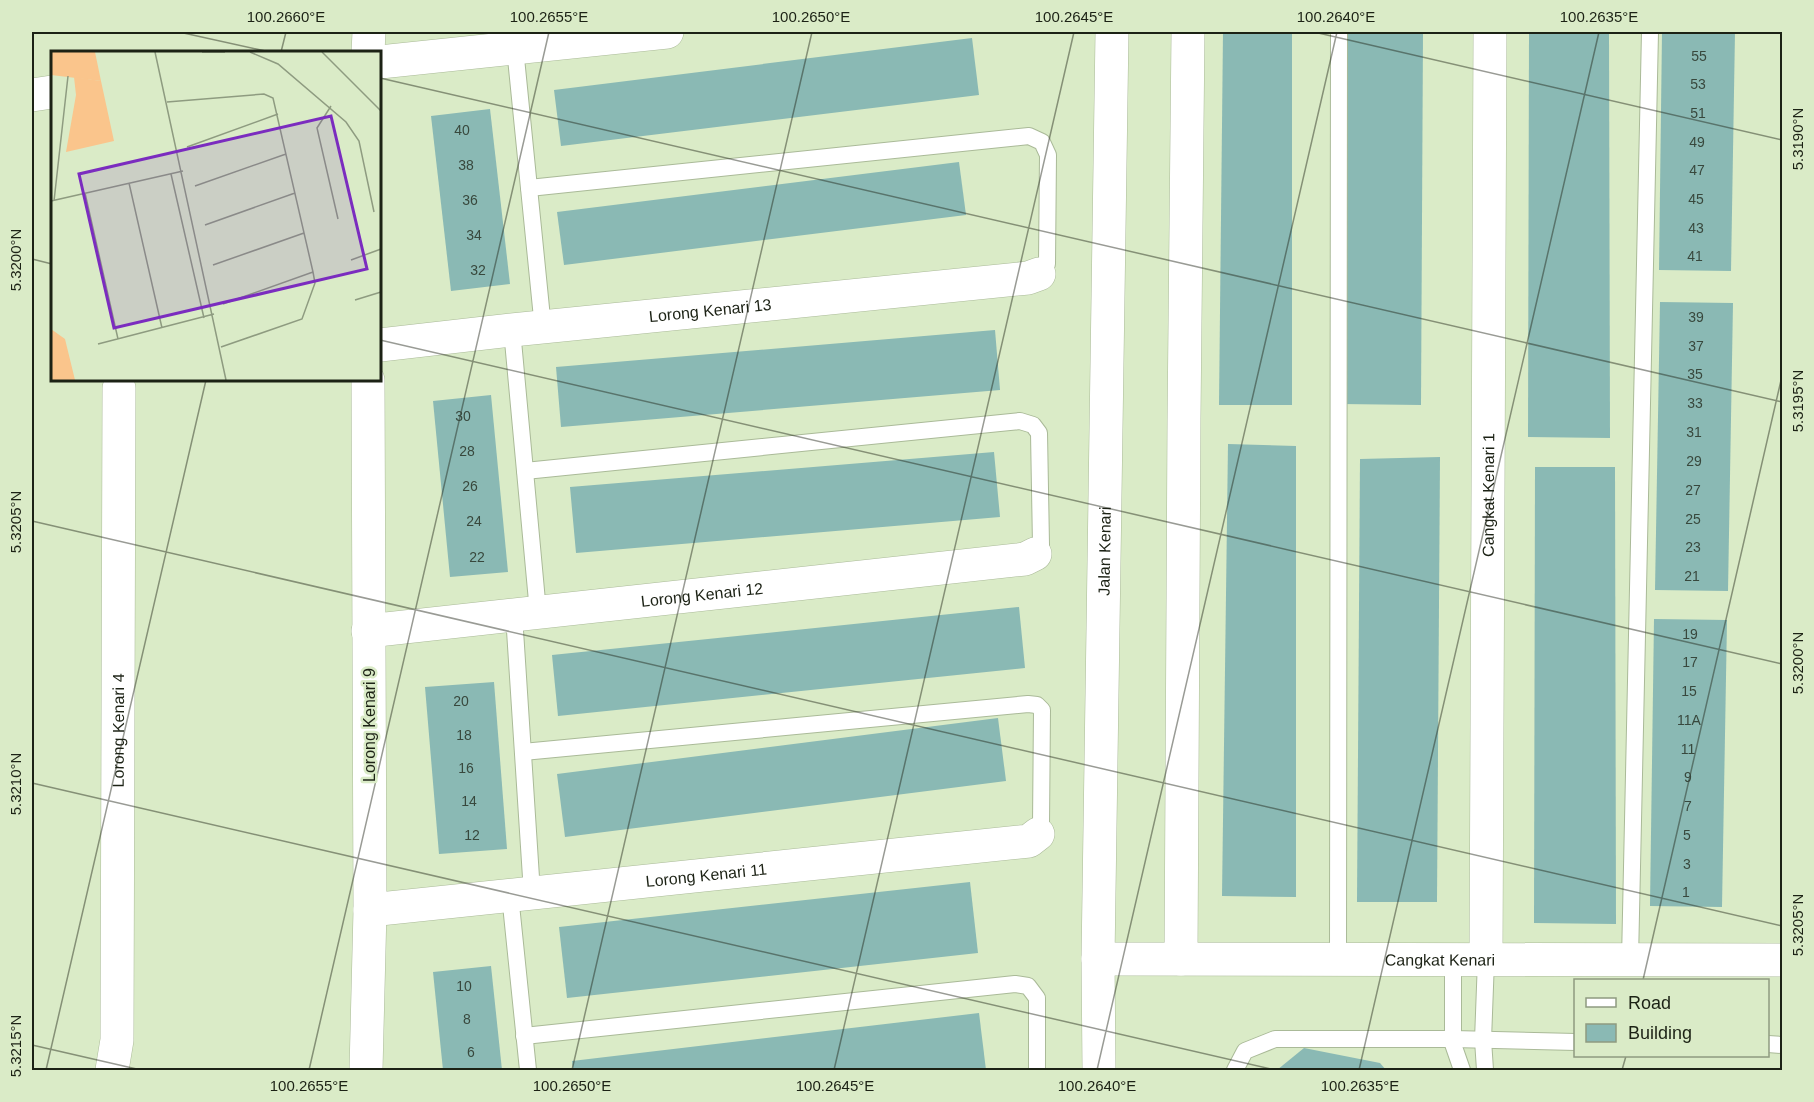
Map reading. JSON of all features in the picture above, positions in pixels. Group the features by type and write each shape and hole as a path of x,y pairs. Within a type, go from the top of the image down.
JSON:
{"street":[{"path":"368,51 369,32"},
{"path":"381,62 667,32"},
{"name":"Jalan Kenari","path":"1099,1071 1098,959 1112,32"},
{"path":"1181,959 1188,32"},
{"name":"Cangkat Kenari 1","path":"1486,960 1490,32"},
{"path":"32,95 51,92"},
{"name":"Lorong Kenari 13","path":"381,345 1028,278 1039,273"},
{"name":"Lorong Kenari 9","path":"366,1071 370,910 368,381"},
{"name":"Lorong Kenari 4","path":"112,1071 117,1028 119,388"},
{"name":"Lorong Kenari 12","path":"368,631 1025,559 1035,554"},
{"name":"Lorong Kenari 11","path":"370,910 1029,841 1038,834"},
{"name":"Cangkat Kenari","path":"1098,959 1782,960"}],"lane":[{"path":"1338,959 1339,32"},
{"path":"1630,960 1650,32"},
{"path":"515,48 529,188 525,471 526,614 521,894 524,1036 528,1071"},
{"path":"529,188 1029,136 1042,142 1048,154 1047,264 1039,273"},
{"path":"525,471 1020,420 1033,425 1039,433 1041,545 1035,554"},
{"path":"523,752 1016,705 1037,705 1042,710 1041,826 1038,834"},
{"path":"1453,960 1453,1044 1462,1071"},
{"path":"1485,1071 1483,1040 1486,960"},
{"path":"524,1036 1015,984 1028,986 1036,998 1037,1071"},
{"path":"1235,1071 1245,1051 1275,1040 1453,1039 1574,1042"}],"building":[{"path":"1223,32 1292,32 1292,405 1219,405"},
{"path":"1344,32 1423,32 1421,405 1341,404"},
{"path":"1529,32 1609,32 1610,438 1528,437"},
{"path":"1662,32 1735,32 1731,271 1659,270"},
{"path":"972,38 979,95 561,146 554,90"},
{"path":"490,109 510,284 451,291 431,116"},
{"path":"959,162 966,215 564,265 557,212"},
{"path":"1660,302 1733,303 1728,591 1655,590"},
{"path":"995,330 1000,390 561,427 556,367"},
{"path":"491,395 508,572 450,577 433,401"},
{"path":"1228,444 1296,446 1296,897 1222,896"},
{"path":"994,452 1000,517 576,553 570,487"},
{"path":"1440,457 1437,902 1357,902 1360,459"},
{"path":"1535,467 1615,467 1616,924 1534,923"},
{"path":"1019,607 1025,668 558,716 552,655"},
{"path":"1654,619 1727,620 1722,907 1650,906"},
{"path":"494,682 507,849 439,854 425,687"},
{"path":"998,718 1006,781 565,837 557,774"},
{"path":"970,882 978,953 567,998 559,927"},
{"path":"491,966 502,1070 443,1070 433,972"},
{"path":"979,1013 986,1070 573,1070 572,1061"},
{"path":"1304,1048 1380,1063 1386,1070 1277,1070"}]}
